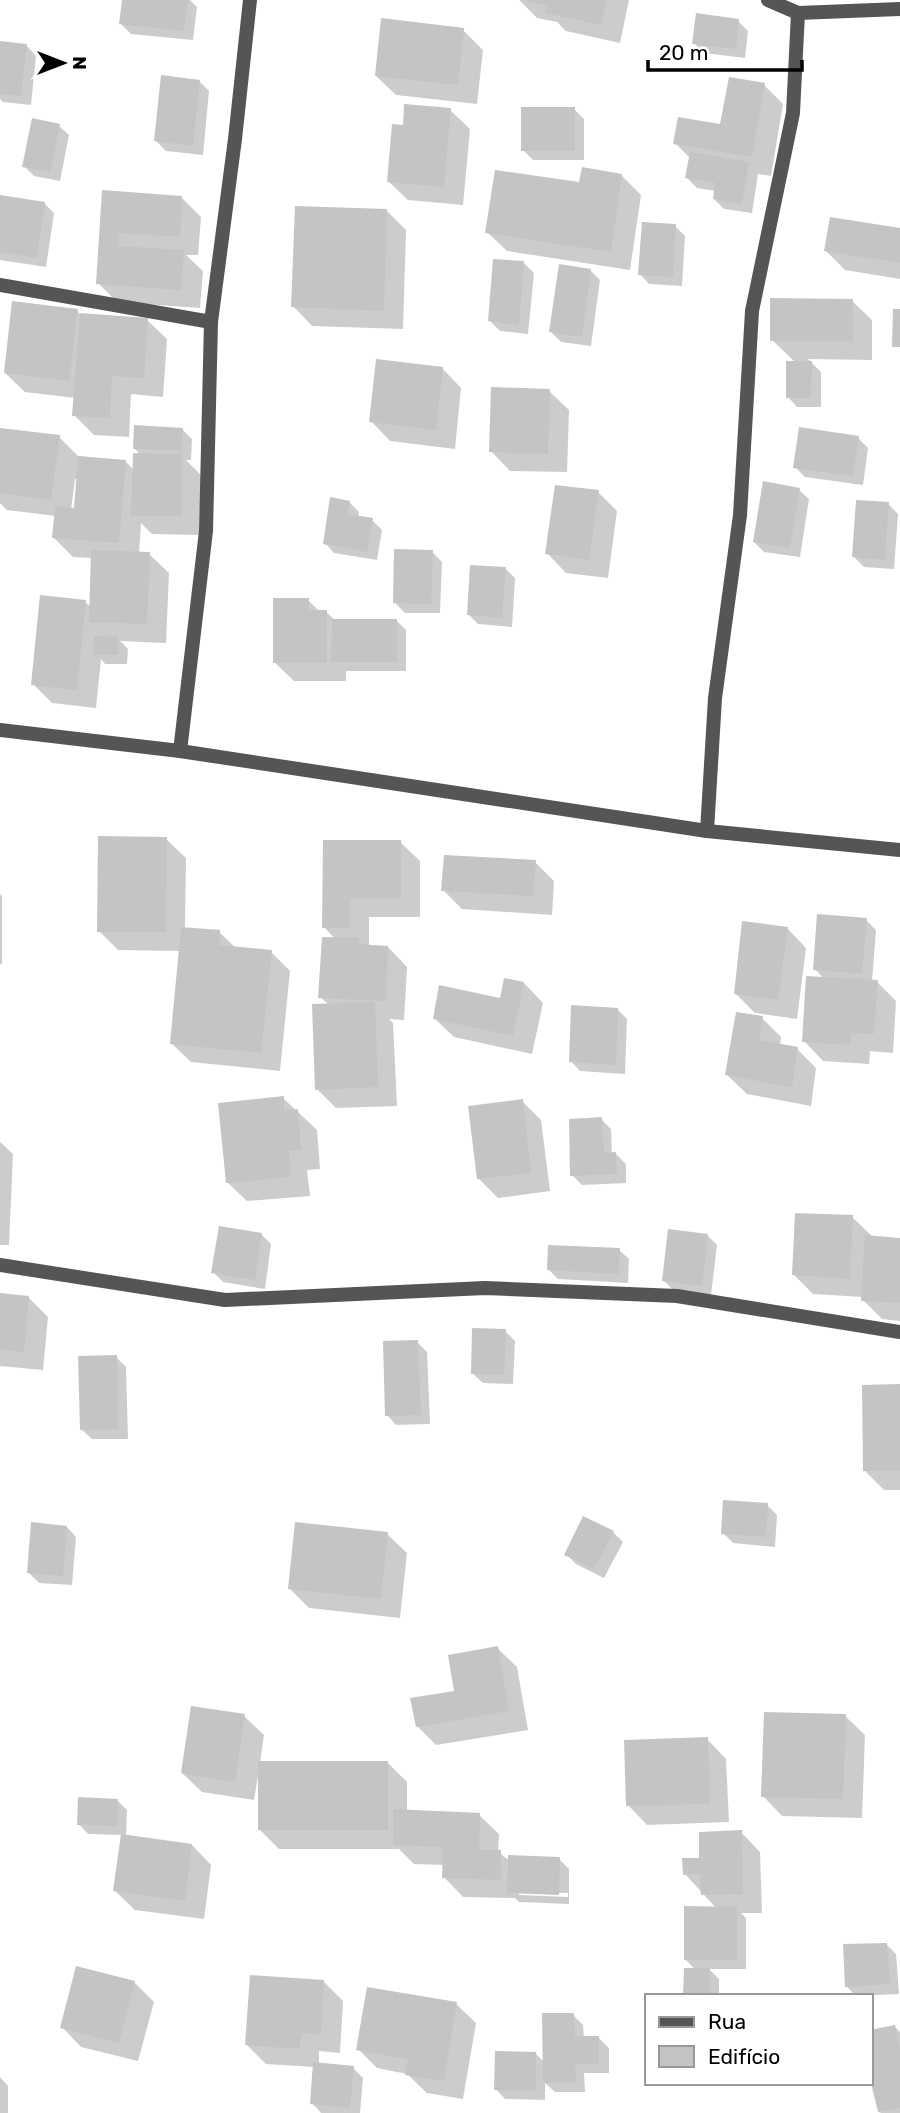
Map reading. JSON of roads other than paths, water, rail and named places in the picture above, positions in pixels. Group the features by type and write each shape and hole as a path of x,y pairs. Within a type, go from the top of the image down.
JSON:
{"street":[{"path":"180,751 206,531 211,322 250,0"},
{"path":"768,0 798,13 900,9"},
{"path":"707,831 715,698 740,515 752,311 793,113 798,13"},
{"path":"0,285 211,322"},
{"path":"0,730 180,751 707,831 900,850"},
{"path":"0,1265 225,1300 485,1288 677,1296 900,1332"}]}
